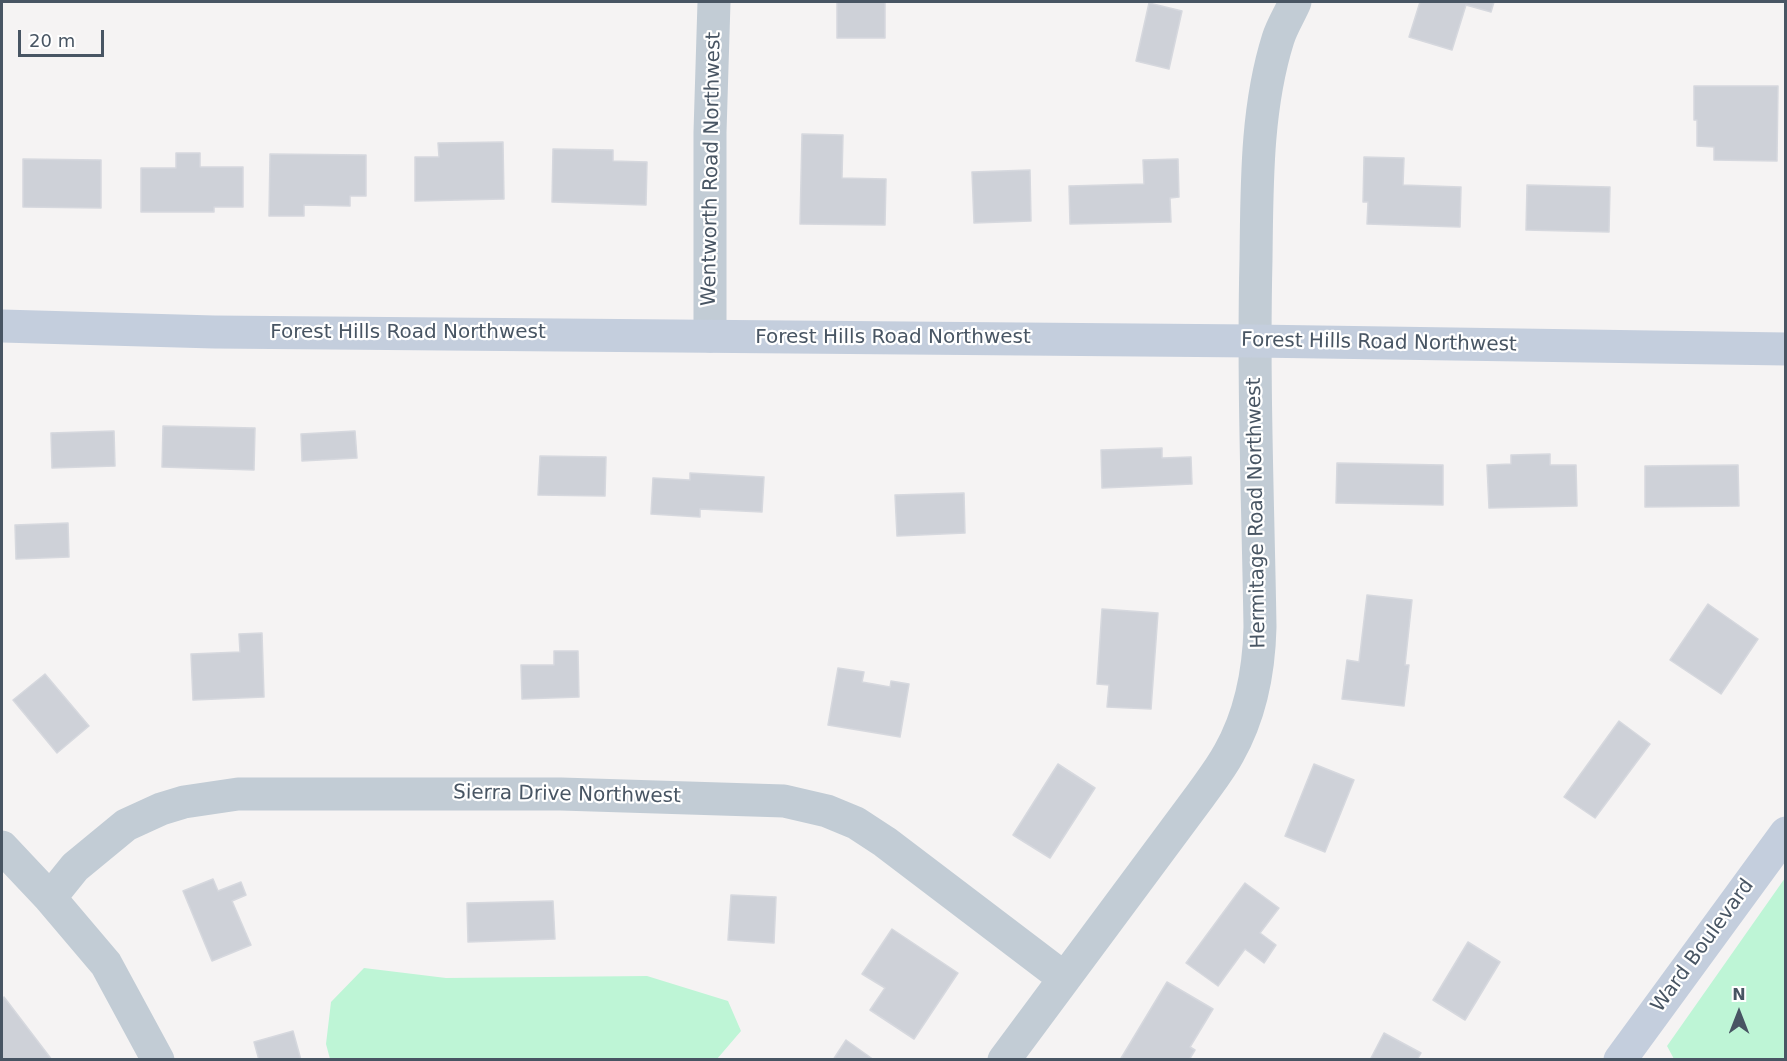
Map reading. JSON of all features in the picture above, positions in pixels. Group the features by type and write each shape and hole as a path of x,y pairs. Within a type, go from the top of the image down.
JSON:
{"main road":[{"name":"Forest Hills Road Northwest","path":"2,326 214,332 1254,341 1785,349"},
{"name":"Ward Boulevard","path":"1620,1059 1785,833"}],"street":[{"name":"Wentworth Road Northwest","path":"710,336 710,132 714,2"},
{"name":"Hermitage Road Northwest","path":"1004,1059 1229,754 1243,724 1253,693 1259,662 1260,627 1254,341 1257,193 1264,104 1271,63 1279,36 1295,2"},
{"name":"Sierra Drive Northwest","path":"50,898 75,867 126,825 160,809 184,802 238,794 561,794 784,801 827,811 855,823 885,842 1064,978"},
{"path":"2,847 50,898 106,964 158,1059"}],"green space":[{"path":"1785,878 1785,1059 1674,1059 1667,1046"},
{"path":"364,968 446,978 647,976 728,1001 741,1031 717,1059 330,1059 326,1044 331,1002"}],"building":[{"path":"837,2 885,2 885,38 837,38"},
{"path":"1420,2 1494,2 1491,12 1466,5 1452,50 1409,37"},
{"path":"1149,3 1182,11 1169,69 1136,61"},
{"path":"1694,86 1778,86 1777,161 1714,160 1714,147 1697,146"},
{"path":"802,134 843,135 842,178 886,179 885,225 800,224"},
{"path":"503,142 504,199 415,201 415,157 439,157 438,143"},
{"path":"553,149 613,150 613,161 647,162 646,205 552,202"},
{"path":"176,153 200,153 200,167 243,167 243,207 214,207 214,212 141,212 141,168 176,168"},
{"path":"270,154 366,155 366,196 350,196 350,206 304,205 304,216 269,216"},
{"path":"1364,157 1404,158 1403,185 1461,187 1460,227 1367,224 1368,202 1363,202"},
{"path":"23,159 101,160 101,208 23,207"},
{"path":"1178,159 1179,197 1170,198 1171,222 1070,224 1069,186 1144,184 1143,160"},
{"path":"1030,170 1031,221 974,223 972,172"},
{"path":"1527,185 1610,187 1609,232 1526,230"},
{"path":"163,426 255,428 254,470 162,467"},
{"path":"114,431 115,466 52,468 51,433"},
{"path":"355,431 357,458 302,461 301,434"},
{"path":"1162,448 1162,458 1191,457 1192,484 1102,488 1101,450"},
{"path":"1550,454 1550,465 1576,465 1577,506 1489,508 1487,465 1511,464 1511,455"},
{"path":"540,456 606,457 605,496 538,495"},
{"path":"1337,463 1443,465 1443,505 1336,503"},
{"path":"1738,465 1739,506 1645,507 1645,466"},
{"path":"690,473 764,477 762,512 700,509 700,517 651,514 653,478 690,480"},
{"path":"964,493 965,533 897,536 895,495"},
{"path":"68,523 69,557 16,559 15,525"},
{"path":"1367,595 1412,600 1405,665 1409,665 1404,706 1342,699 1347,660 1359,662"},
{"path":"1708,604 1758,639 1721,694 1670,660"},
{"path":"1102,609 1158,613 1151,709 1107,707 1109,685 1097,684"},
{"path":"262,633 264,697 193,700 191,654 240,652 239,634"},
{"path":"554,651 578,651 579,697 522,699 521,665 554,665"},
{"path":"838,668 864,672 862,682 890,687 891,681 909,684 900,737 828,725"},
{"path":"45,674 89,726 57,753 13,700"},
{"path":"1619,721 1650,744 1595,818 1564,797"},
{"path":"1058,764 1095,788 1050,858 1013,835"},
{"path":"1314,764 1354,780 1325,852 1285,836"},
{"path":"213,879 218,891 241,882 246,895 232,901 251,945 212,961 183,891"},
{"path":"1245,883 1279,908 1260,933 1276,945 1264,963 1245,949 1218,986 1186,963"},
{"path":"731,895 776,897 774,943 728,940"},
{"path":"553,901 555,939 468,942 467,903"},
{"path":"892,929 958,973 914,1039 870,1010 885,988 862,974"},
{"path":"1468,942 1500,962 1465,1020 1433,1000"},
{"path":"1167,982 1213,1009 1190,1047 1195,1050 1189,1060 1120,1060"},
{"path":"4,997 52,1060 2,1060 2,999"},
{"path":"293,1031 301,1060 259,1060 254,1042"},
{"path":"1384,1033 1421,1053 1417,1060 1370,1060"},
{"path":"846,1040 874,1060 833,1060"}]}
